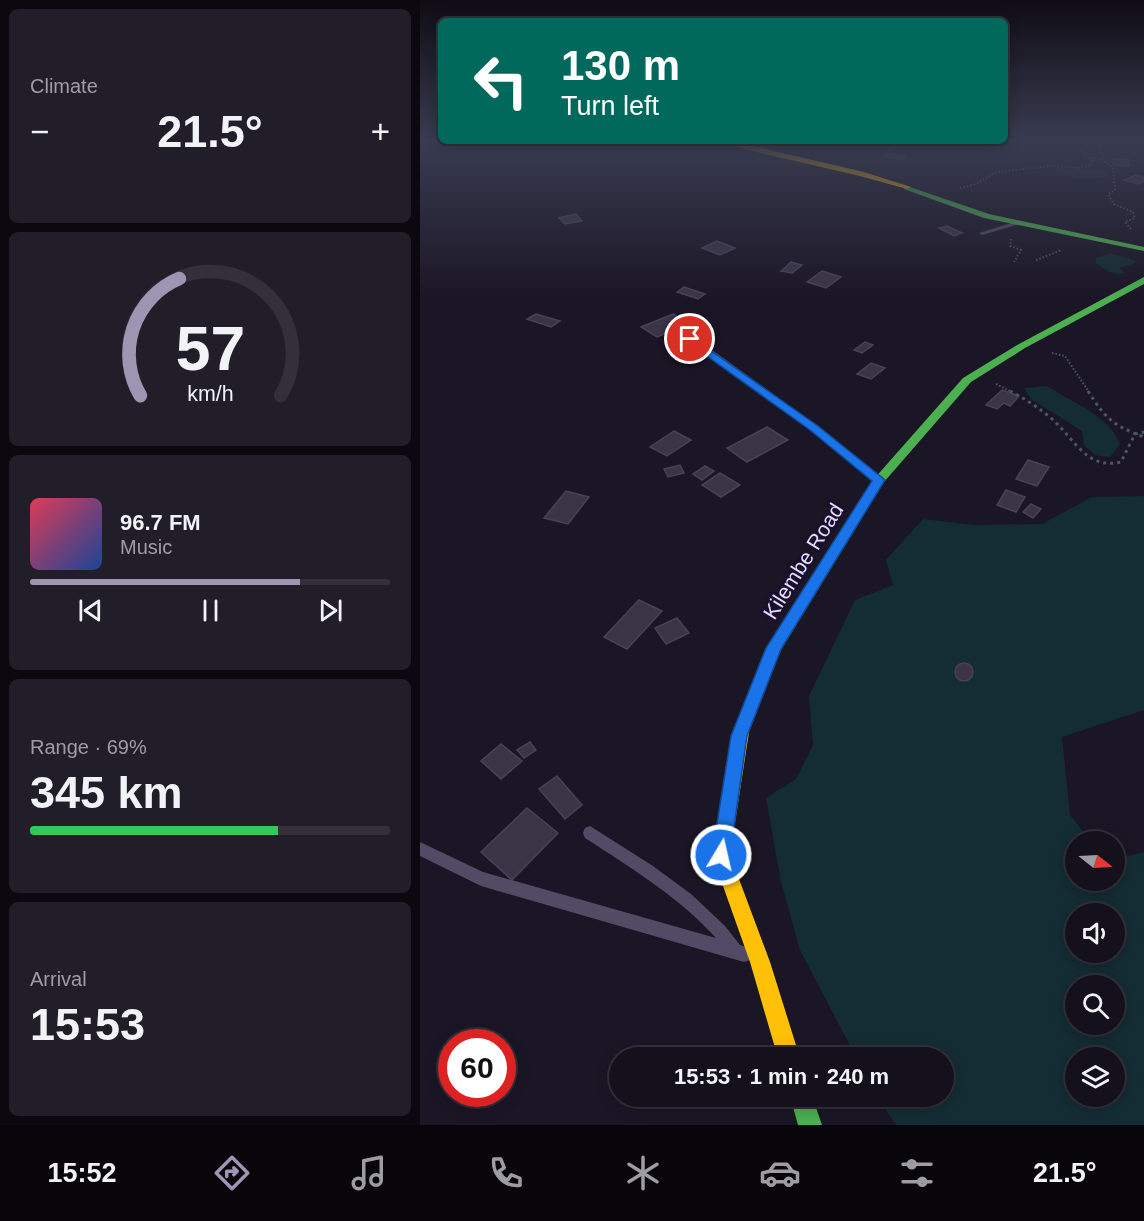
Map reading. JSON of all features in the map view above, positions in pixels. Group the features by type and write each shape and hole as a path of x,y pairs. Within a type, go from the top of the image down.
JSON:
{"main road":[{"path":"922,194 1016,226 1144,249"},
{"name":"Kilembe Road","path":"786,1047 760,962 721,855 739,736 774,648 879,480 967,380 1022,346 1144,280"},
{"path":"804,1107 810,1125"}],"lane":[{"path":"982,233 1016,226"},
{"path":"690,339 814,428 879,480"},
{"path":"590,832 675,892 713,923 734,949"},
{"path":"420,849 481,879 734,949 760,962"}],"path":[{"path":"1109,194 1114,204 1134,212 1134,218 1125,222 1132,231"},
{"path":"1014,262 1021,250 1010,246 1016,226"},
{"path":"1022,346 1065,356 1101,411 1117,427 1144,437"},
{"path":"977,374 1022,397 1053,419 1087,458 1112,465 1121,462 1135,434"},
{"path":"1135,434 1144,432"}],"shaded area":[{"path":"1110,253 1135,260 1136,263 1119,268 1125,273 1109,272 1096,263 1096,258"},
{"path":"1047,386 1088,410 1107,425 1120,444 1110,457 1095,455 1084,445 1082,431 1031,399 1024,388"},
{"path":"1144,496 1144,710 1062,737 1070,815 1083,831 1065,831 1065,891 1125,891 1125,857 1144,852 1144,1125 896,1125 884,1107 954,1107 954,1047 851,1047 800,950 781,882 766,798 796,779 813,745 809,696 855,600 893,585 886,560 923,519 975,525 1042,524 1092,497"}],"building":[{"path":"576,214 582,221 565,224 559,218"},
{"path":"947,226 962,233 954,236 939,228"},
{"path":"717,241 735,248 720,255 702,248"},
{"path":"791,262 802,265 792,273 781,271"},
{"path":"822,271 841,277 826,288 807,282"},
{"path":"684,287 705,294 698,299 677,292"},
{"path":"536,314 560,321 551,327 527,319"},
{"path":"673,314 689,324 657,337 641,327"},
{"path":"865,342 873,345 862,353 854,350"},
{"path":"871,363 885,368 871,379 857,374"},
{"path":"1002,390 1019,396 1010,406 1004,403 997,409 986,405"},
{"path":"767,427 788,440 747,462 727,448"},
{"path":"674,431 691,440 667,456 650,447"},
{"path":"1028,460 1049,467 1037,486 1016,479"},
{"path":"680,465 684,473 668,477 664,469"},
{"path":"705,466 714,471 702,480 693,474"},
{"path":"720,473 740,485 721,497 702,485"},
{"path":"1006,490 1025,497 1016,512 997,505"},
{"path":"566,491 589,497 568,524 544,518"},
{"path":"1031,504 1041,509 1033,518 1023,512"},
{"path":"639,600 662,611 627,649 604,637"},
{"path":"677,618 689,633 666,644 655,628"},
{"path":"964,663 970,666 973,672 970,678 964,681 958,678 955,672 958,666"},
{"path":"530,742 536,750 524,758 517,750"},
{"path":"501,744 522,761 501,779 481,761"},
{"path":"557,776 582,805 565,819 539,789"},
{"path":"527,808 558,833 512,880 481,852"}],"traffic: fast":[{"path":"925,194 987,216 1144,249"},
{"path":"741,732 774,648 879,480 967,380 1022,346 1144,280"},
{"path":"804,1107 810,1125"}],"traffic: slow":[{"path":"741,732 721,855 760,962 786,1047"}],"route":[{"path":"690,339 814,428 879,480 774,648 739,736 721,855"}]}
